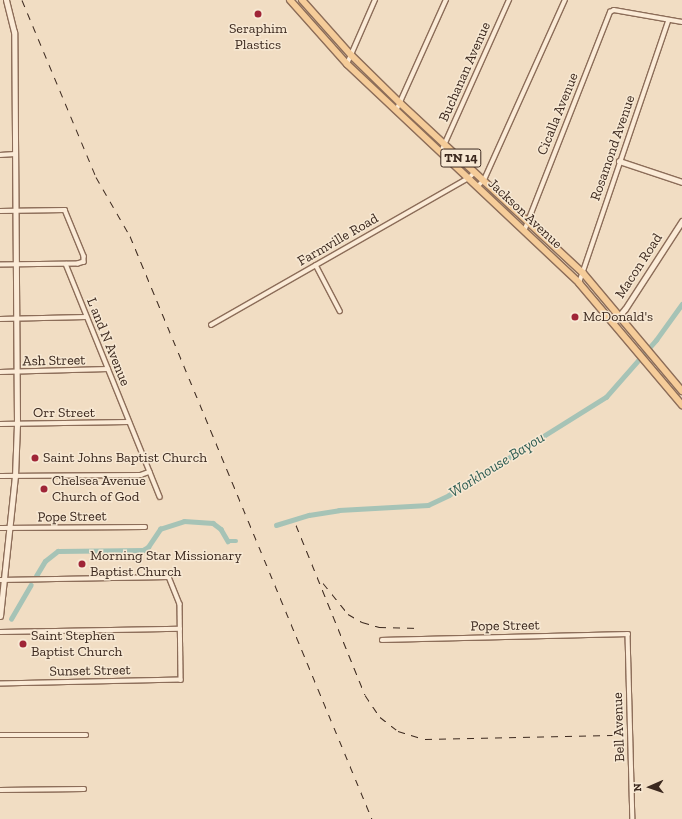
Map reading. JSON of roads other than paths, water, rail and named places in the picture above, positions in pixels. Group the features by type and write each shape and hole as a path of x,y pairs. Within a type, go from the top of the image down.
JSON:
{"main road":[{"path":"0,616 2,580 10,529 15,476 16,424 16,154 14,32 6,0"},
{"name":"Jackson Avenue","path":"290,0 347,64 525,229 579,283 614,322 682,405"},
{"name":"Jackson Avenue","path":"303,1 351,55 400,103 528,220 582,273 682,391"},
{"name":"Macon Road","path":"614,322 620,316 682,221"}],"street":[{"path":"347,64 375,0"},
{"path":"396,111 446,0"},
{"name":"Buchanan Avenue","path":"441,152 509,0"},
{"path":"478,186 484,180 565,0"},
{"path":"299,11 303,1"},
{"name":"Cicalla Avenue","path":"525,229 610,12 614,10 668,21"},
{"path":"668,21 682,22"},
{"name":"Rosamond Avenue","path":"579,283 619,161 668,21"},
{"path":"0,155 16,154"},
{"path":"619,161 682,182"},
{"name":"Farmville Road","path":"210,325 469,178 475,172"},
{"path":"0,211 65,210 84,256 84,262 66,264 0,265"},
{"name":"L and N Avenue","path":"66,264 128,422 160,497"},
{"path":"316,265 340,311"},
{"path":"0,319 86,317"},
{"name":"Ash Street","path":"0,372 108,369"},
{"name":"Orr Street","path":"0,424 128,422"},
{"path":"0,476 141,475 149,472"},
{"name":"Pope Street","path":"0,528 145,527"},
{"path":"0,632 180,629 180,604 169,577 2,580"},
{"name":"Sunset Street","path":"0,684 181,680 180,629"},
{"name":"Pope Street","path":"382,640 628,634"},
{"name":"Bell Avenue","path":"628,634 633,819"},
{"path":"0,736 86,735"},
{"path":"0,790 84,789"}],"waterway":[{"name":"Workhouse Bayou","path":"276,525 309,515 339,510 428,505 449,495 606,397 656,340 682,304"},
{"name":"Workhouse Bayou","path":"36,576 45,561 58,551 143,550 148,547 160,529 184,521 213,523 221,529 228,541 236,541"},
{"name":"Workhouse Bayou","path":"11,619 31,585"}],"railway":[{"path":"22,0 96,177 130,236 372,819"},
{"path":"296,525 365,695 380,717 398,731 425,739 624,735"},
{"path":"323,583 348,614 362,622 379,627 420,628"}],"place":[{"name":"Seraphim Plastics","path":"258,14"},
{"name":"McDonald's","path":"575,317"},
{"name":"Saint Johns Baptist Church","path":"35,458"},
{"name":"Chelsea Avenue Church of God","path":"44,489"},
{"name":"Morning Star Missionary Baptist Church","path":"82,564"},
{"name":"Saint Stephen Baptist Church","path":"23,644"}]}
